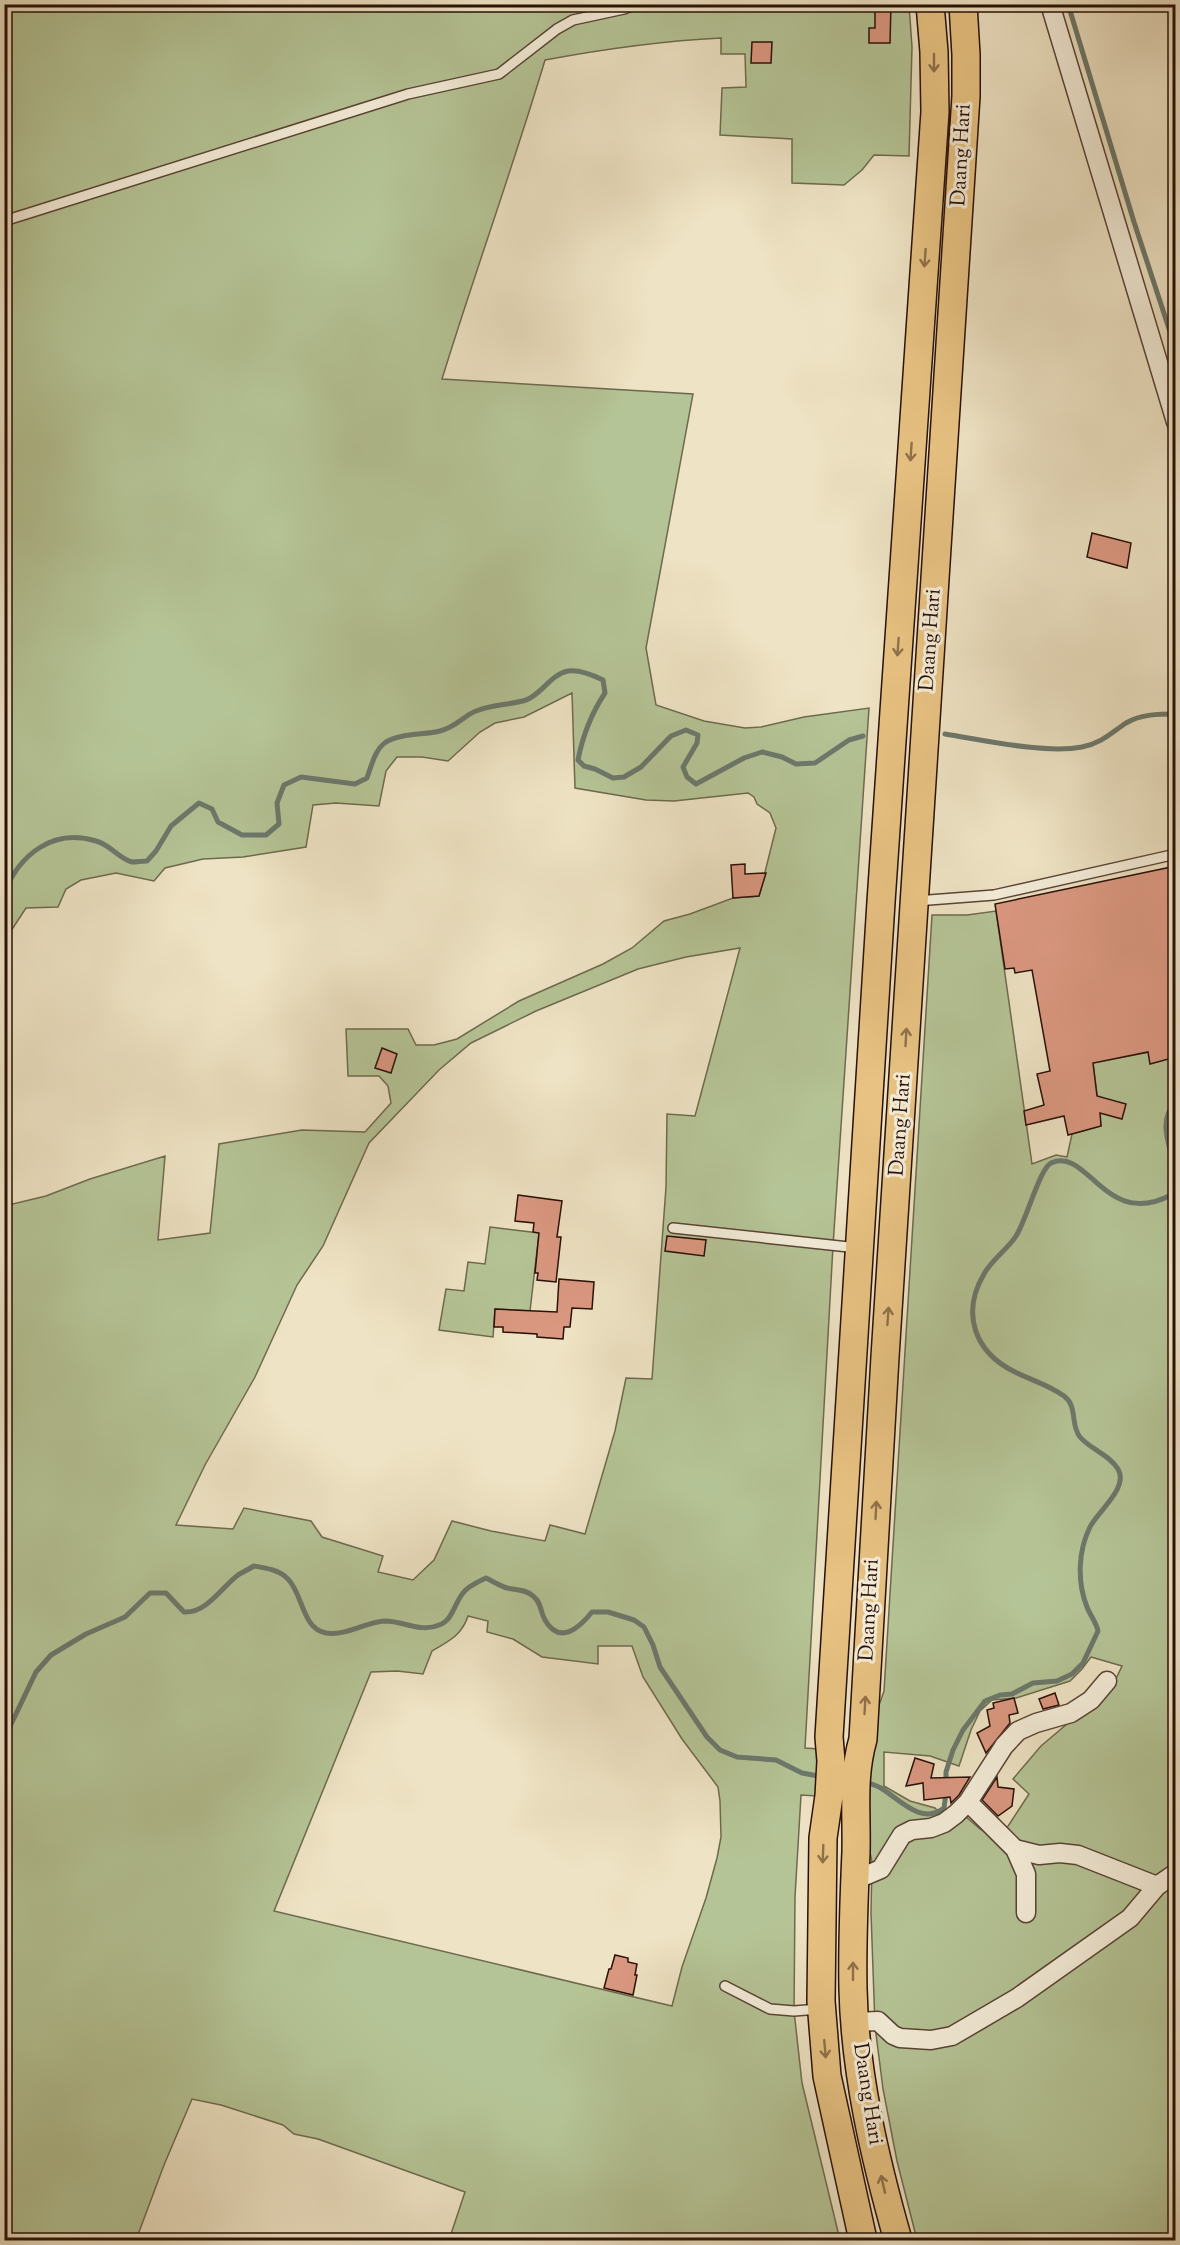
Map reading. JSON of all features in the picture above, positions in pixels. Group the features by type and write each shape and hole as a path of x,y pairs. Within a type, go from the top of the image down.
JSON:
{"main road":[{"name":"Daang Hari","path":"898,2241 883,2188 860,2070 853,1990 855,1880 842,1797 844,1762 829,1737 882,879 934,112 934,52 930,4"},
{"name":"Daang Hari","path":"844,1762 863,1738 914,902 966,108 963,4"},
{"path":"862,1221 894,1222"},
{"name":"Daang Hari","path":"842,1797 823,1838 821,2009 827,2076 863,2241"}],"street":[{"path":"1050,4 1176,422"},
{"path":"855,1880 881,1869 902,1835 912,1830 931,1828 944,1823 968,1802 1004,1746 1018,1731 1071,1713 1091,1700 1107,1681"},
{"path":"968,1802 1015,1849 1026,1874 1026,1913"},
{"path":"1015,1849 1038,1855 1060,1853 1078,1856 1157,1886"},
{"path":"856,2022 878,2021 893,2035 912,2040 931,2040 952,2036 1017,1998 1130,1918 1157,1886 1176,1873"}],"lane":[{"path":"4,221 408,94 499,74 557,29 573,20 637,4"},
{"path":"914,902 994,895 1162,859 1176,854"},
{"path":"673,1228 860,1248"},
{"path":"725,1986 737,1990 770,2009 794,2011 821,2009"}],"green space":[{"path":"5,5 909,5 912,47 909,156 874,155 862,170 844,185 792,183 792,139 720,135 722,88 746,87 745,54 721,54 721,38 633,46 545,60 442,379 693,394 646,648 656,705 704,721 745,728 869,708 833,1246 805,1748 819,1749 817,1796 801,1795 795,1897 794,2011 802,2083 840,2240 449,2240 465,2192 318,2139 294,2134 283,2125 221,2105 192,2099 136,2240 5,2240 4,1206 46,1196 90,1179 165,1156 158,1240 210,1233 219,1144 302,1130 365,1132 391,1103 388,1086 379,1076 348,1076 346,1029 408,1029 416,1045 434,1045 457,1039 519,1001 603,964 632,948 664,921 733,898 759,896 776,828 770,813 757,804 754,797 748,793 674,801 646,800 575,788 572,693 524,717 495,723 480,732 448,761 422,757 397,757 386,771 379,806 336,803 313,805 306,847 243,857 203,859 165,868 154,881 116,873 81,880 66,889 58,907 26,908 5,937","holes":["740,948 695,1116 667,1114 666,1187 652,1379 626,1378 615,1431 585,1534 550,1525 545,1541 452,1521 434,1560 413,1580 378,1572 383,1556 322,1537 311,1521 244,1508 233,1529 176,1525 205,1465 255,1377 297,1285 323,1246 369,1143 439,1070 471,1043 536,1011 638,969 686,957","468,1616 488,1621 487,1632 513,1639 542,1657 598,1664 598,1646 632,1646 643,1677 682,1739 718,1787 721,1837 717,1858 672,2006 274,1911 371,1672 397,1671 423,1674 432,1651 458,1633"]},
{"path":"996,911 1032,1164 1056,1155 1067,1157 1072,1134 1101,1126 1093,1063 1175,1047 1175,2240 917,2240 897,2161 883,2089 875,2026 871,1913 872,1862 863,1819 867,1739 884,1691 932,915 967,915","holes":["1091,1657 1122,1666 1113,1685 1041,1746 1013,1779 1029,1794 999,1840 980,1829 966,1817 951,1826 935,1808 910,1801 884,1786 884,1752 930,1756 959,1766 980,1711 992,1700 1016,1698 1070,1681"]},
{"path":"490,1227 539,1233 530,1311 495,1309 493,1337 439,1330 446,1289 464,1291 468,1262 485,1264"}],"building":[{"path":"875,4 891,4 890,43 869,43 869,28 875,28"},
{"path":"752,42 772,42 771,63 751,63"},
{"path":"1092,533 1131,543 1127,568 1087,557"},
{"path":"745,864 745,874 766,873 759,896 733,898 731,865"},
{"path":"1176,866 1176,1057 1150,1064 1148,1052 1093,1063 1097,1096 1126,1104 1122,1119 1100,1113 1101,1126 1068,1135 1064,1116 1026,1125 1024,1111 1044,1105 1037,1074 1050,1071 1032,970 1015,973 1014,968 1005,969 995,904"},
{"path":"382,1048 397,1054 391,1073 375,1068"},
{"path":"518,1195 562,1201 557,1237 561,1237 556,1282 537,1280 538,1273 535,1273 539,1233 533,1232 534,1223 515,1221"},
{"path":"667,1236 706,1240 704,1256 665,1251"},
{"path":"559,1279 594,1282 592,1309 572,1308 570,1327 564,1327 563,1339 537,1337 537,1334 503,1332 503,1327 494,1327 495,1309 557,1312"},
{"path":"1055,1693 1059,1705 1043,1709 1039,1699"},
{"path":"1014,1698 1018,1713 1009,1715 1010,1723 986,1753 977,1733 990,1726 987,1710 994,1708 993,1703"},
{"path":"915,1758 934,1764 931,1778 970,1777 951,1803 950,1797 924,1800 923,1783 906,1786"},
{"path":"997,1777 998,1787 1014,1789 1012,1806 998,1816 982,1800"},
{"path":"615,1955 628,1958 628,1962 637,1964 633,1995 604,1988"}],"waterway":[{"path":"1068,4 1134,222 1176,350"},
{"path":"4,893 19,867 29,856 52,841 66,838 96,841 132,862 147,861 171,826 199,803 212,809 218,822 242,835 266,835 279,824 277,803 284,785 301,777 355,784 367,778 376,754 386,742 405,736 440,731 451,727 476,711 526,700 556,676 568,671 591,674 603,680 605,693 588,725 578,760 584,766 613,778 624,777 641,767 671,736 686,730 698,735 697,743 683,767 687,777 696,784 744,758 762,752 782,757 796,764 815,763 849,740 863,736"},
{"path":"945,734 1014,745 1067,749 1095,743 1126,723 1144,716 1176,714"},
{"path":"946,1784 946,1772 953,1750 963,1730 985,1701 1000,1695 1012,1694 1033,1683 1057,1681 1072,1674 1083,1663 1098,1631 1084,1597 1080,1577 1081,1556 1090,1527 1116,1491 1120,1476 1118,1469 1110,1460 1080,1437 1075,1427 1073,1410 1064,1396 1015,1372 990,1354 975,1330 973,1303 977,1289 987,1269 1016,1236 1042,1174 1051,1163 1064,1161 1076,1166 1114,1196 1130,1202 1148,1203 1171,1195 1175,1183 1175,1171 1166,1121 1176,1101"},
{"path":"4,1739 36,1672 51,1655 86,1634 125,1617 150,1593 166,1593 184,1612 199,1609 238,1575 254,1566 276,1571 288,1579 297,1593 307,1618 318,1630 326,1633 341,1633 385,1621 426,1628 439,1625 450,1616 465,1591 486,1578 504,1587 524,1591 533,1596 545,1620 557,1632 563,1633 576,1628 592,1612 608,1612 634,1620 644,1627 660,1667 707,1737 720,1750 737,1757 776,1760 802,1773 824,1777"},
{"path":"863,1781 881,1788 911,1809 927,1814 936,1813 944,1808 946,1793"}]}
